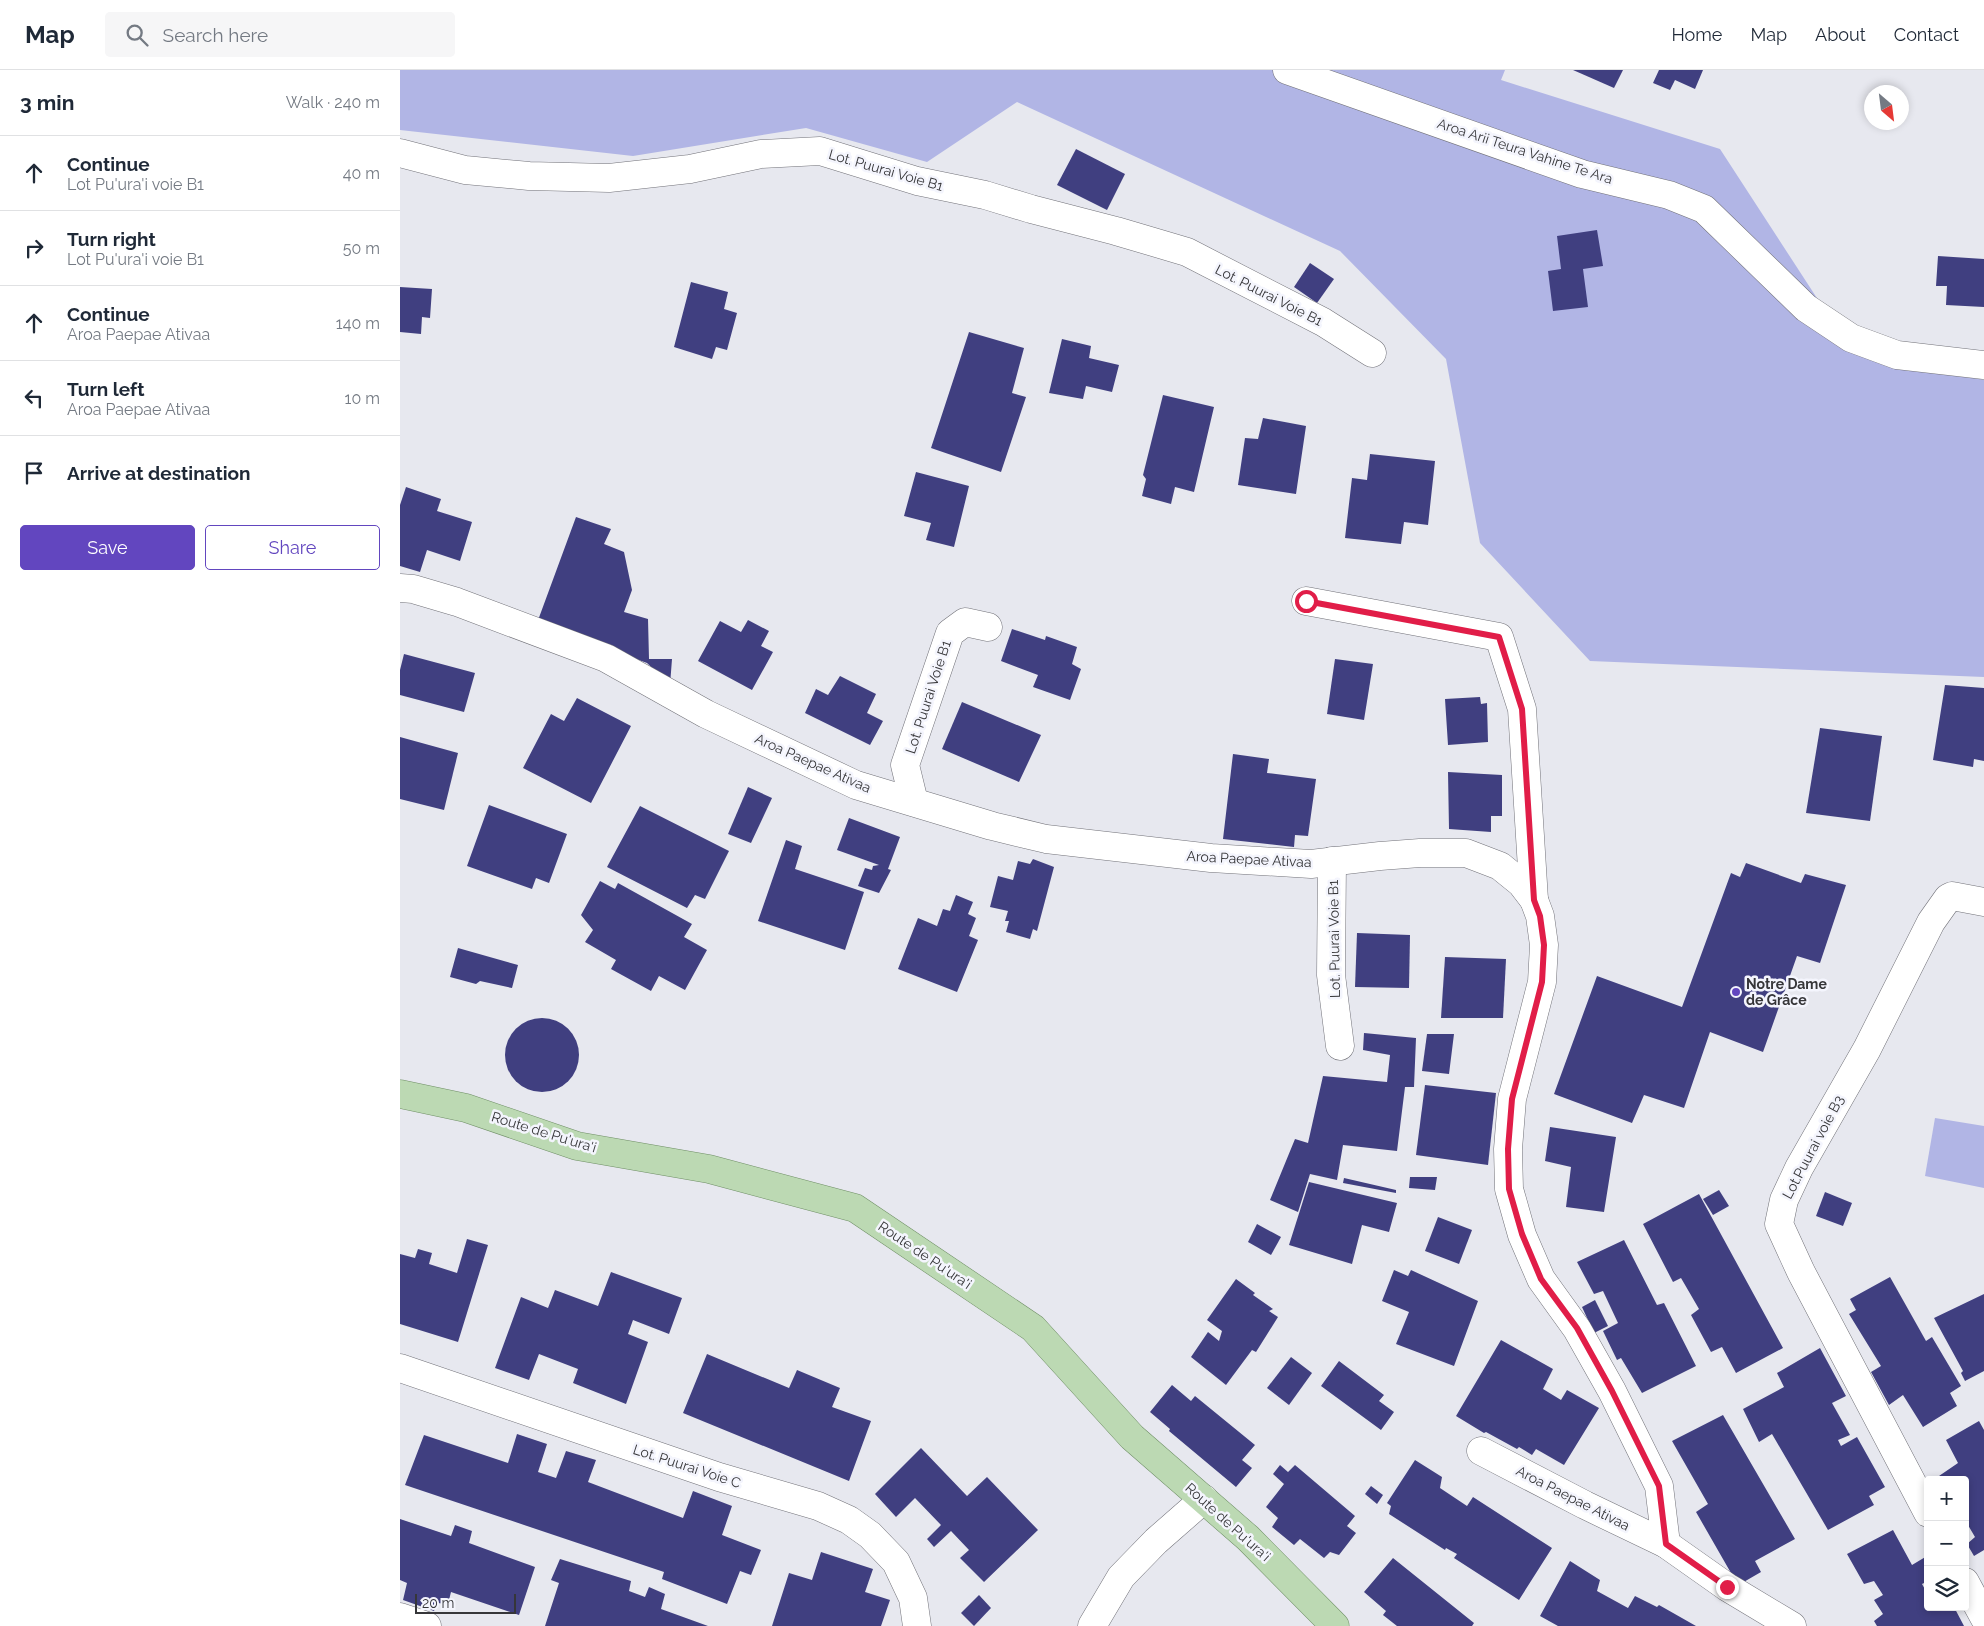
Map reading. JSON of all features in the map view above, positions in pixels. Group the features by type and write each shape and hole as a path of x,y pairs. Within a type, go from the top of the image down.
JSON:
{"main road":[{"name":"Route de Pu'ura'i","path":"400,1094 466,1108 578,1146 710,1170 855,1208 1032,1328 1132,1437 1248,1538 1335,1626"}],"street":[{"name":"Aroa Arii Teura Vahine Te Ara","path":"1288,70 1582,174 1668,195 1704,209 1806,308 1851,338 1897,355 1984,365"},
{"name":"Lot. Puurai Voie B1","path":"400,153 465,170 529,176 609,178 690,169 761,154 820,151 917,181 986,195 1187,252 1323,322 1372,353"},
{"name":"Aroa Paepae Ativaa","path":"400,588 413,589 457,602 606,658 706,714 806,763 856,785 992,826 1046,839 1211,858 1311,864 1420,853 1466,853 1500,866 1521,883 1534,900 1540,916 1544,945 1542,982 1512,1099 1508,1149 1509,1189 1522,1234 1541,1279 1577,1328 1612,1391 1659,1486 1666,1544"},
{"path":"1306,601 1499,637 1522,709 1534,900"},
{"name":"Lot. Puurai Voie B1","path":"914,802 905,765 950,633 965,622 988,627"},
{"name":"Lot. Puurai Voie B1","path":"1332,861 1331,975 1340,1046"},
{"name":"Lot.Puurai voie B3","path":"1924,1505 1806,1281 1779,1224 1784,1200 1796,1176 1867,1049 1931,922 1948,898 1952,896 1984,902"},
{"name":"Lot. Puurai Voie C","path":"400,1368 719,1477 818,1506 849,1520 870,1535 896,1562 913,1598 917,1626"},
{"name":"Aroa Paepae Ativaa","path":"1482,1451 1585,1506 1666,1544 1727,1587 1792,1626"},
{"path":"1092,1626 1120,1577 1156,1541 1204,1499"},
{"path":"1969,1589 1984,1617"},
{"path":"400,1617 427,1626"}],"shaded area":[{"path":"400,70 1505,70 1501,80 1720,149 1852,352 1984,380 1984,677 1590,661 1480,543 1446,359 1340,251 1017,102 927,162 806,128 633,156 400,130"},
{"path":"1935,1118 1984,1126 1984,1188 1925,1176"}],"building":[{"path":"1573,70 1623,70 1614,88"},
{"path":"1659,70 1703,70 1695,89 1675,80 1670,90 1653,83"},
{"path":"1076,149 1125,174 1107,210 1057,185"},
{"path":"1597,230 1603,266 1583,269 1588,307 1553,311 1548,271 1561,269 1557,236"},
{"path":"1938,256 1984,259 1984,307 1946,305 1947,286 1936,286"},
{"path":"1310,263 1334,279 1317,303 1294,287"},
{"path":"691,282 728,292 724,309 737,313 727,350 716,347 712,359 674,347"},
{"path":"400,287 432,289 430,318 422,317 421,334 400,332"},
{"path":"969,332 1024,348 1012,393 1026,397 1001,472 931,448"},
{"path":"1062,339 1091,346 1089,358 1119,365 1112,392 1086,386 1083,399 1049,393"},
{"path":"1163,395 1214,407 1194,492 1175,487 1171,504 1142,496 1146,479 1143,475"},
{"path":"1263,418 1306,426 1296,494 1238,485 1245,438 1258,439"},
{"path":"1370,454 1435,461 1428,525 1404,522 1401,544 1345,538 1352,478 1367,480"},
{"path":"916,472 969,486 954,547 926,540 931,523 904,516"},
{"path":"406,487 441,499 437,511 472,522 460,561 427,550 420,572 400,566 400,505"},
{"path":"576,517 611,529 604,544 624,552 632,590 624,612 648,619 649,659 672,659 670,685 647,663 537,623"},
{"path":"748,620 769,631 761,646 773,652 752,690 698,661 720,621 741,632"},
{"path":"1012,629 1045,640 1046,636 1077,647 1072,664 1081,669 1070,700 1033,687 1038,675 1001,661"},
{"path":"404,654 475,673 464,712 400,695 400,670"},
{"path":"1335,659 1373,664 1364,720 1327,714"},
{"path":"840,676 876,694 867,713 883,721 870,745 805,713 816,689 828,695"},
{"path":"1945,685 1984,688 1984,761 1974,759 1973,767 1933,760"},
{"path":"1480,697 1481,704 1487,703 1488,742 1448,745 1445,699"},
{"path":"577,698 631,726 591,803 523,768 551,714 564,721"},
{"path":"962,702 1041,735 1019,782 942,749"},
{"path":"1820,728 1882,736 1870,821 1806,813"},
{"path":"400,737 458,753 444,810 400,799"},
{"path":"1233,754 1269,759 1267,773 1316,779 1308,836 1295,835 1294,847 1223,839"},
{"path":"1448,772 1502,775 1502,816 1491,816 1491,832 1449,829"},
{"path":"748,787 772,798 751,843 728,834"},
{"path":"489,805 567,834 549,883 536,878 532,889 467,866"},
{"path":"640,806 729,851 705,899 695,895 687,908 607,867"},
{"path":"849,818 900,837 888,869 891,870 879,893 858,886 865,868 872,870 873,866 879,865 837,850"},
{"path":"786,840 802,846 795,869 864,892 845,950 758,921"},
{"path":"1033,859 1054,867 1037,931 1033,929 1030,939 1006,932 1009,921 1005,921 1008,911 990,907 998,876 1013,880 1018,861 1030,864"},
{"name":"Notre Dame de Grâce","path":"1746,863 1801,883 1805,874 1846,885 1820,963 1797,956 1763,1052 1710,1032 1684,1108 1644,1095 1632,1123 1554,1094 1597,976 1682,1007 1731,873 1740,877"},
{"path":"600,881 615,889 618,883 692,924 684,937 707,950 685,990 659,976 651,991 611,969 616,960 585,942 593,930 581,915"},
{"path":"956,895 973,902 968,914 976,918 969,936 978,940 957,992 898,969 918,918 937,926 943,909 950,911"},
{"path":"1357,933 1410,935 1409,988 1355,987"},
{"path":"458,948 518,965 512,988 480,981 476,984 450,977"},
{"path":"1445,957 1506,959 1503,1018 1441,1018"},
{"path":"542,1018 556,1021 568,1029 576,1041 579,1055 576,1069 568,1081 556,1089 542,1092 528,1089 516,1081 508,1069 505,1055 508,1041 516,1029 528,1021"},
{"path":"1364,1033 1416,1038 1414,1087 1405,1087 1397,1151 1343,1145 1337,1180 1310,1174 1298,1212 1270,1200 1295,1139 1308,1143 1323,1076 1387,1082 1390,1055 1363,1050"},
{"path":"1427,1034 1454,1034 1449,1074 1422,1071"},
{"path":"1425,1085 1496,1093 1488,1165 1416,1155"},
{"path":"1550,1127 1616,1137 1604,1212 1566,1207 1571,1167 1545,1161"},
{"path":"1410,1177 1437,1177 1435,1190 1409,1188"},
{"path":"1344,1178 1396,1190 1396,1193 1343,1183"},
{"path":"1309,1182 1397,1203 1389,1232 1362,1225 1352,1264 1289,1245"},
{"path":"1719,1190 1729,1206 1713,1215 1703,1199"},
{"path":"1825,1192 1852,1203 1843,1226 1816,1216"},
{"path":"1699,1194 1783,1348 1736,1373 1722,1347 1711,1352 1691,1315 1699,1309 1681,1278 1673,1282 1643,1224"},
{"path":"1438,1217 1472,1230 1459,1264 1425,1251"},
{"path":"1257,1224 1281,1237 1271,1255 1248,1242"},
{"path":"467,1239 488,1245 458,1342 400,1324 400,1254 415,1258 418,1249 432,1253 429,1264 457,1273"},
{"path":"1624,1240 1657,1305 1664,1303 1696,1366 1642,1393 1621,1358 1617,1360 1603,1331 1618,1323 1603,1291 1594,1294 1577,1262"},
{"path":"1394,1270 1408,1276 1411,1270 1478,1301 1454,1366 1396,1344 1409,1312 1382,1301"},
{"path":"611,1272 682,1298 669,1334 633,1320 628,1334 648,1342 626,1404 573,1383 578,1369 539,1354 529,1380 495,1368 521,1297 548,1308 555,1290 598,1306"},
{"path":"1890,1277 1926,1341 1932,1337 1961,1386 1950,1393 1957,1406 1923,1427 1903,1395 1889,1405 1871,1372 1881,1366 1849,1314 1856,1310 1850,1299"},
{"path":"1236,1279 1255,1293 1253,1295 1273,1309 1269,1311 1278,1317 1256,1352 1252,1350 1226,1385 1191,1357 1208,1332 1219,1341 1222,1331 1207,1320"},
{"path":"1984,1294 1984,1371 1965,1381 1961,1373 1963,1371 1934,1318"},
{"path":"1595,1300 1608,1326 1594,1333 1582,1307"},
{"path":"1501,1340 1553,1369 1543,1389 1561,1400 1567,1390 1599,1408 1564,1465 1536,1449 1532,1455 1519,1447 1517,1449 1486,1432 1484,1433 1456,1416"},
{"path":"1820,1348 1846,1396 1832,1403 1850,1435 1838,1440 1841,1446 1857,1437 1885,1487 1869,1496 1874,1505 1828,1530 1772,1434 1759,1442 1743,1409 1784,1387 1777,1373"},
{"path":"707,1354 789,1388 797,1370 840,1388 832,1407 871,1421 849,1481 683,1413"},
{"path":"1291,1357 1312,1373 1289,1405 1267,1388"},
{"path":"1339,1361 1384,1395 1379,1401 1394,1412 1381,1430 1321,1386"},
{"path":"1172,1385 1191,1401 1195,1396 1255,1445 1242,1460 1252,1468 1236,1487 1169,1431 1170,1429 1150,1412"},
{"path":"1723,1415 1795,1539 1755,1561 1761,1572 1742,1583 1731,1573 1696,1512 1708,1504 1672,1441"},
{"path":"1979,1421 1984,1430 1984,1550 1974,1556 1969,1547 1969,1542 1975,1537 1969,1527 1969,1476 1939,1476 1958,1463 1946,1440"},
{"path":"517,1434 547,1444 538,1472 556,1478 566,1451 596,1460 588,1482 683,1518 693,1491 732,1506 722,1535 761,1550 751,1575 740,1571 727,1604 662,1579 664,1572 405,1485 424,1435 508,1463"},
{"path":"921,1448 967,1496 987,1477 1038,1530 984,1582 960,1558 969,1550 951,1531 934,1547 927,1539 941,1525 915,1498 896,1517 875,1494"},
{"path":"1415,1460 1442,1477 1440,1488 1467,1506 1473,1497 1552,1548 1519,1600 1454,1558 1457,1554 1446,1548 1445,1550 1389,1514 1391,1506 1387,1503"},
{"path":"1280,1465 1288,1472 1295,1465 1355,1516 1347,1526 1356,1533 1339,1555 1330,1552 1324,1558 1300,1539 1294,1545 1272,1527 1278,1518 1266,1507 1284,1484 1273,1474"},
{"path":"1371,1486 1383,1495 1377,1504 1365,1494"},
{"path":"400,1519 451,1536 455,1525 472,1531 469,1543 535,1567 519,1615 451,1592 448,1604 437,1603 434,1611 403,1600 407,1583 400,1580"},
{"path":"1893,1530 1912,1565 1924,1558 1924,1583 1922,1584 1924,1588 1924,1611 1956,1611 1964,1626 1877,1626 1874,1621 1883,1614 1874,1600 1883,1595 1874,1581 1864,1584 1847,1554"},
{"path":"821,1552 873,1569 865,1592 890,1600 881,1626 772,1626 789,1573 812,1580"},
{"path":"1393,1558 1474,1623 1472,1626 1397,1626 1383,1615 1386,1611 1364,1592"},
{"path":"560,1559 631,1581 629,1591 645,1597 649,1587 665,1594 661,1609 708,1626 545,1626 559,1583 551,1580"},
{"path":"1570,1561 1600,1580 1597,1591 1628,1608 1635,1596 1657,1607 1659,1605 1696,1626 1558,1626 1540,1616"},
{"path":"979,1595 991,1608 974,1626 961,1613"}],"place":[{"name":"Notre Dame de Grâce","path":"1736,992"}],"route":[{"path":"1306,601 1499,637 1522,709 1534,900 1540,916 1544,945 1542,982 1512,1099 1508,1149 1509,1189 1522,1234 1541,1279 1577,1328 1612,1391 1659,1486 1666,1544 1727,1587"}]}
